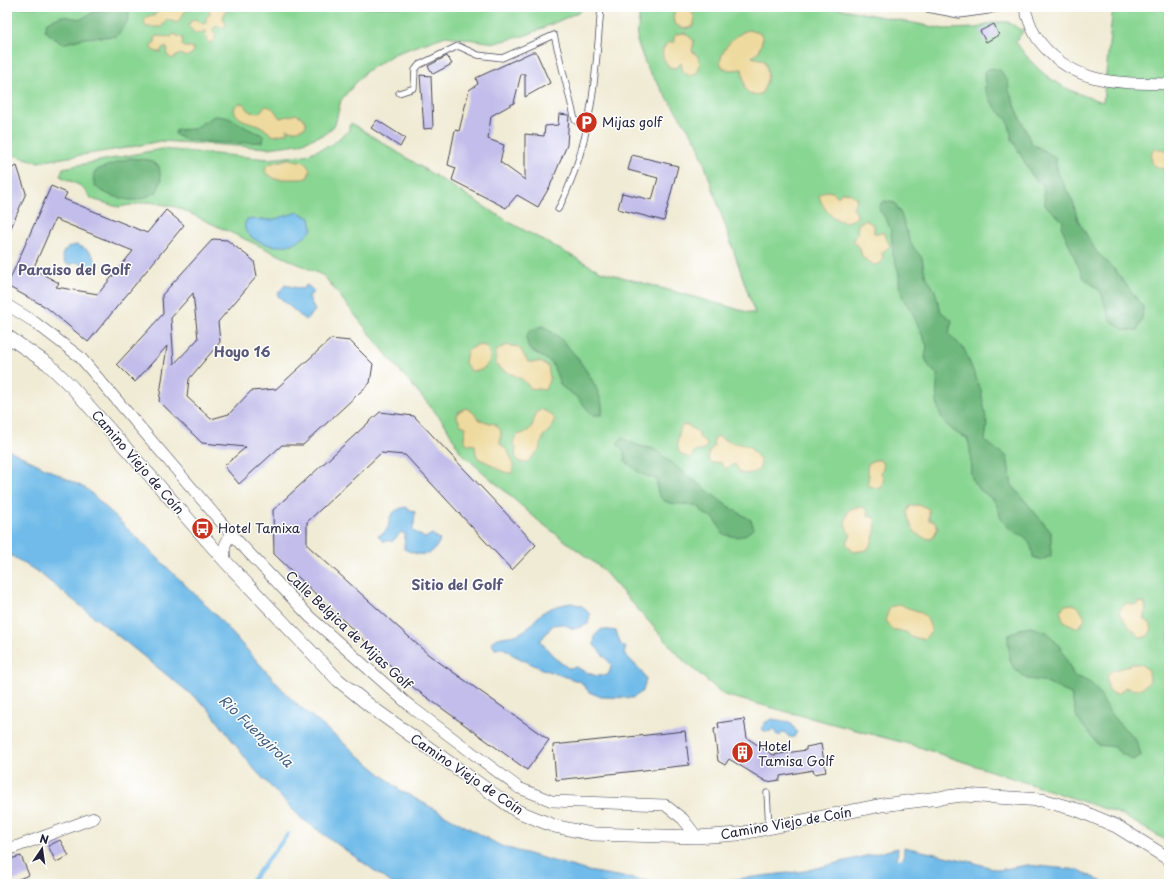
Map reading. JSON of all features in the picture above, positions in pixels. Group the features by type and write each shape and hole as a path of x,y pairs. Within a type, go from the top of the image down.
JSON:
{"street":[{"path":"1024,7 1036,37 1053,56 1077,72 1100,80 1134,84 1169,84"},
{"name":"Calle Belgica de Mijas Golf","path":"7,305 33,321 80,357 229,538 310,617 410,706 519,788 552,801 665,805 683,819 697,837"},
{"name":"Camino Viejo de Coín","path":"7,336 48,364 72,387 225,561 338,680 374,709 517,811 554,826 592,834 697,837 769,828 882,805 963,795 1042,800 1078,810 1116,826 1169,858"},
{"path":"205,538 216,542 229,538"},
{"path":"225,561 224,550 229,538"},
{"path":"7,850 94,818"}],"lane":[{"path":"558,209 563,201 574,171 588,126 596,72 601,7"},
{"path":"917,7 959,15 988,11 1002,7"},
{"path":"399,94 414,88 415,70 419,65 458,46 478,55 502,58 554,35 575,120 580,124 588,126"},
{"path":"767,793 769,828"}],"green space":[{"path":"7,7 583,7 581,11 527,35 495,43 446,36 394,54 365,72 341,100 335,125 325,134 298,144 269,148 160,141 38,162 7,153"},
{"path":"128,7 129,16 127,23 117,36 85,38 62,44 45,31 47,22 62,16 81,19 97,10"},
{"path":"640,7 832,7 944,29 977,28 995,22 1008,22 1023,31 1016,42 1034,64 1044,73 1064,87 1103,102 1113,7 1169,7 1169,842 1120,814 916,746 724,695 684,661 600,567 540,522 461,453 445,424 386,354 324,276 176,207 149,202 118,207 92,199 81,186 60,176 63,168 162,149 268,159 305,155 331,145 348,131 351,123 509,222 600,271 755,314 697,142 647,68 637,41"},
{"path":"991,68 1000,70 1008,81 1009,91 1031,143 1055,157 1058,173 1073,202 1078,220 1096,251 1114,269 1143,307 1142,319 1137,331 1124,330 1110,320 1101,292 1083,277 1062,228 1063,221 1045,205 1043,184 1034,179 1012,139 1008,121 994,106 985,90 984,72"},
{"path":"214,116 232,119 260,134 264,137 263,142 203,142 181,138 175,134 176,130 193,129"},
{"path":"130,158 149,160 159,166 161,180 157,192 141,199 132,200 108,194 95,185 93,179 94,173 99,169"},
{"path":"885,201 895,203 901,214 911,244 922,258 925,274 935,291 941,312 952,320 949,334 964,349 981,390 987,424 985,441 1007,457 1012,485 1051,532 1051,556 1041,560 1033,557 1032,548 1027,539 1010,529 1003,522 995,502 974,483 971,473 970,450 967,438 949,427 940,413 937,396 938,375 930,368 925,358 927,346 912,312 903,299 899,285 899,274 893,255 891,231 887,221 879,209 881,203"},
{"path":"543,326 559,337 581,362 600,396 602,415 592,415 578,398 561,386 552,363 529,349 526,338 530,330"},
{"path":"622,438 636,445 654,449 726,505 751,520 754,528 743,536 739,537 723,534 714,519 704,513 699,507 665,501 660,497 657,490 657,479 641,474 625,461 624,452 617,443"},
{"path":"1031,627 1047,632 1061,648 1074,676 1084,679 1096,688 1110,712 1134,738 1141,756 1133,760 1119,752 1115,747 1098,745 1077,718 1071,694 1042,681 1027,679 1014,669 1009,657 1008,636 1020,629"}],"sand":[{"path":"158,7 192,8 187,9 177,23 167,19 162,27 146,27 144,21 148,16 154,16 158,11"},
{"path":"209,7 231,8 226,10 223,17 226,25 223,28 216,26 213,29 216,38 210,43 206,39 205,31 196,34 188,26 191,21 195,19 203,24 206,23 206,18 210,14"},
{"path":"683,7 692,12 695,20 693,26 681,28 674,23 673,16 676,9"},
{"path":"748,30 760,33 763,38 759,51 752,57 764,60 766,64 768,73 767,82 761,94 751,95 745,89 742,69 730,70 723,68 720,62 726,47 730,42 738,35"},
{"path":"685,33 694,41 692,51 700,61 696,74 690,76 683,72 681,63 676,68 669,67 663,57 663,51 666,45 669,42 674,43 674,37 677,34"},
{"path":"173,34 183,38 182,44 184,47 192,47 194,50 192,54 186,57 180,54 172,59 166,54 168,50 166,47 162,48 161,52 159,52 154,51 150,46 155,42 156,36 171,37"},
{"path":"239,103 244,104 250,112 259,113 265,106 271,107 280,118 297,114 306,121 306,127 294,131 287,129 287,133 274,136 260,126 243,120 237,116 234,108"},
{"path":"1154,149 1164,149 1169,154 1169,167 1161,169 1152,164 1151,155"},
{"path":"288,159 305,162 310,170 308,177 303,179 275,179 265,172 266,167 269,164"},
{"path":"826,191 833,192 838,197 842,192 850,193 857,199 853,208 856,211 857,217 851,221 845,222 828,213 819,195"},
{"path":"865,220 874,225 874,233 884,233 890,246 882,253 883,259 880,264 874,265 862,257 860,248 853,242 858,233 857,229 859,223"},
{"path":"477,345 486,346 491,356 484,368 471,371 465,363 467,351"},
{"path":"506,345 519,347 528,362 540,362 548,366 550,378 545,390 530,388 518,377 500,369 496,365 496,351"},
{"path":"466,408 473,412 479,420 495,424 501,431 500,444 506,449 511,457 513,473 504,472 479,459 476,454 475,445 467,444 465,442 464,438 466,427 461,425 457,417 458,412"},
{"path":"541,409 555,419 550,430 544,435 539,450 526,463 519,462 515,456 516,448 513,442 517,435 525,432 532,426 535,414"},
{"path":"686,424 699,433 699,437 706,442 707,446 703,451 695,451 691,458 681,454 678,446 678,437 681,427"},
{"path":"717,436 730,442 749,446 759,458 761,463 759,469 752,473 740,473 735,464 725,469 720,462 712,463 708,459 709,452 714,446 713,441"},
{"path":"874,460 880,460 884,465 881,473 884,478 881,489 869,486 869,475 867,469 868,464"},
{"path":"917,505 929,509 929,520 935,522 938,528 932,539 917,534 912,527 907,512 910,506"},
{"path":"863,507 868,511 868,516 875,518 876,526 873,539 867,550 853,552 846,543 851,535 848,532 845,522 846,516 850,509"},
{"path":"1139,602 1145,603 1146,613 1143,619 1150,623 1152,629 1148,636 1142,638 1136,634 1119,613 1121,607 1127,603 1136,605"},
{"path":"901,604 920,612 926,617 932,631 924,639 913,638 906,632 891,629 885,620 890,607"},
{"path":"1073,604 1079,608 1085,618 1081,625 1075,628 1063,620 1060,611 1065,605"},
{"path":"1131,664 1140,664 1149,670 1150,681 1144,686 1135,690 1125,687 1121,692 1115,694 1109,691 1107,682 1108,674 1114,670"}],"water":[{"path":"298,212 310,218 312,229 302,239 293,243 284,246 273,246 254,239 246,230 245,225 247,219 272,220"},
{"path":"77,245 87,250 94,257 96,264 92,270 84,270 82,265 77,262 70,265 65,263 62,255 63,252 68,247"},
{"path":"285,285 302,289 307,285 314,291 309,297 315,311 305,320 277,295"},
{"path":"7,449 87,489 214,613 292,700 400,790 501,846 588,871 664,884 393,884 301,818 253,768 207,707 38,572 7,553"},
{"path":"405,507 415,512 412,530 425,538 432,534 440,540 437,546 429,553 420,554 404,549 405,534 401,532 393,541 383,541 378,536 384,533 387,529 390,517 393,513"},
{"path":"571,603 582,606 590,614 588,624 574,629 563,624 553,625 540,641 556,659 568,668 577,667 585,672 597,676 608,675 612,665 594,645 595,635 602,629 616,631 621,645 626,648 624,653 646,679 643,691 633,698 601,697 589,692 581,682 542,669 513,655 504,648 495,649 491,642 498,638 520,633 527,629 538,616 544,612 555,607"},
{"path":"772,719 790,722 797,732 794,737 789,737 784,732 781,733 780,736 776,734 775,730 765,732 762,729 764,723"},
{"path":"904,847 972,862 999,870 1027,865 1079,870 1106,884 903,884"},
{"path":"898,848 895,884 693,884 805,871"}],"building":[{"path":"994,24 999,35 986,42 980,31"},
{"path":"532,52 536,52 550,83 525,97 525,74 521,74 514,103 491,116 488,139 504,145 500,162 525,180 525,134 544,136 545,126 558,125 559,114 569,115 567,145 550,186 538,207 517,195 506,208 452,180 456,168 448,165 455,130 459,131 469,90 478,84 476,78"},
{"path":"447,56 452,64 433,74 428,66"},
{"path":"420,75 431,76 433,128 424,129"},
{"path":"377,120 405,138 400,147 371,128"},
{"path":"632,155 678,166 664,221 618,209 622,193 652,200 658,178 628,170"},
{"path":"17,166 26,193 7,237 7,176 10,169"},
{"path":"51,186 67,193 64,199 147,233 166,210 184,225 88,342 46,307 7,286","holes":["55,219 133,251 98,294 56,287 59,283 33,269"]},
{"path":"213,239 227,240 254,261 257,276 218,322 220,342 189,379 187,397 211,419 229,414 251,391 276,389 331,339 350,341 373,364 370,383 303,445 282,445 239,484 224,466 246,447 202,443 159,401 167,346 135,382 117,364 163,314 162,295","holes":["193,293 198,339 174,364 171,318"]},
{"path":"380,412 414,416 536,545 512,570 405,455 381,453 307,522 307,545 429,655 549,740 527,770 414,688 274,554 273,510"},
{"name":"Hotel Tamisa Golf","path":"744,719 747,738 773,755 806,750 806,747 821,744 826,772 814,774 813,770 780,776 780,780 767,782 729,759 725,765 718,761 714,729 719,728 718,723"},
{"path":"685,731 689,765 556,780 553,745"},
{"path":"60,840 69,856 56,862 48,846"},
{"path":"21,856 29,875 11,882 7,872 7,860"}],"waterway":[{"path":"249,884 288,834"},
{"name":"Rio Fuengirola","path":"832,884 856,874 935,868"}],"place":[{"name":"Mijas golf","path":"587,122"},
{"name":"Hotel Tamixa","path":"203,528"},
{"name":"Hotel Tamisa Golf","path":"743,753"}],"district":[{"name":"Paraiso del Golf","path":"74,270"},
{"name":"Hoyo 16","path":"242,352"},
{"name":"Sitio del Golf","path":"457,585"}]}
